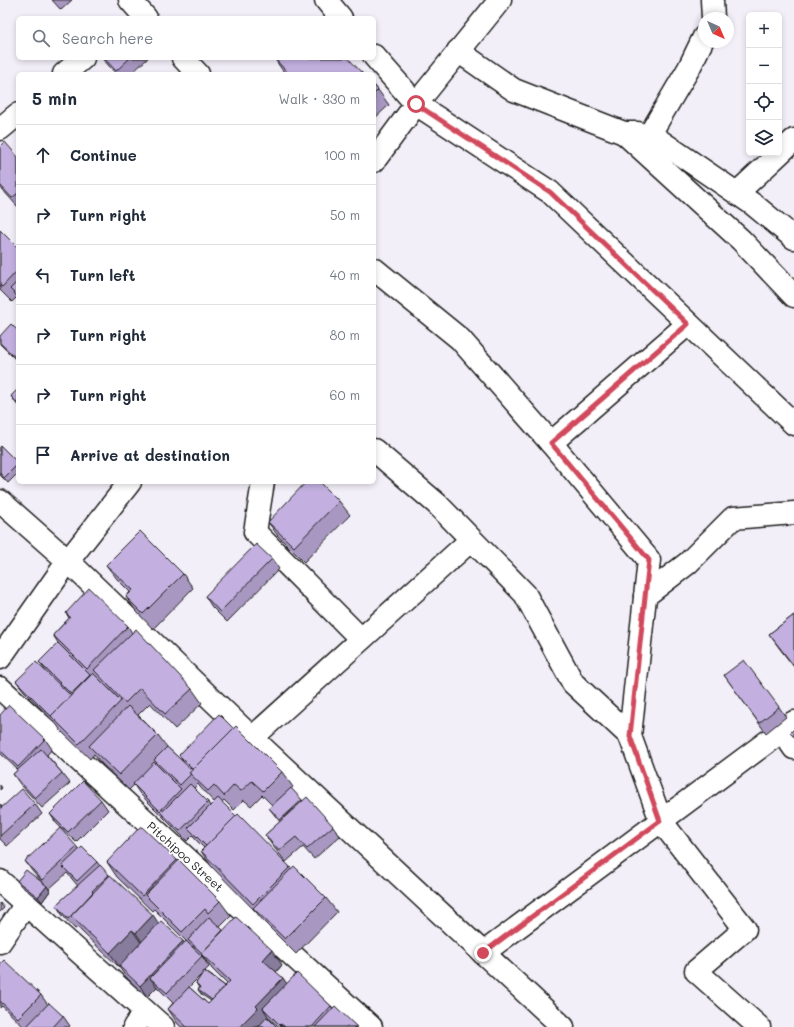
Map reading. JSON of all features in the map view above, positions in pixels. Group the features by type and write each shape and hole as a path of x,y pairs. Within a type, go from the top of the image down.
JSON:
{"street":[{"path":"326,0 339,16"},
{"path":"376,158 416,104 500,0"},
{"path":"712,0 713,12"},
{"path":"650,134 689,68 699,48"},
{"path":"458,51 514,90 624,133 650,134 754,205 794,238"},
{"path":"376,58 416,104 550,192 794,424"},
{"path":"66,72 81,60"},
{"path":"185,60 196,72"},
{"path":"0,129 16,116"},
{"path":"624,133 741,240 794,296"},
{"path":"736,193 794,140"},
{"path":"376,271 460,339 551,443 649,560 630,736 660,821 745,929 696,971 759,1027"},
{"path":"551,443 688,324"},
{"path":"376,452 437,504 525,594 573,683 630,736"},
{"path":"0,658 68,561 128,484"},
{"path":"263,484 255,532 361,639"},
{"path":"0,501 68,561 252,738 563,1027"},
{"path":"645,596 688,564 733,518 794,513"},
{"path":"252,738 471,540"},
{"name":"Pitchipoo Street","path":"0,688 371,1027"},
{"path":"483,953 660,821 790,734"},
{"path":"0,881 26,904 139,1019 163,1027"},
{"path":"0,942 26,904"}],"building":[{"path":"106,60 128,60 116,71"},
{"path":"276,60 350,60 361,72 287,72"},
{"path":"5,142 16,155 16,195 12,198 0,185 0,147"},
{"path":"0,230 16,246 16,272 2,287 0,285"},
{"path":"16,283 16,295 10,289"},
{"path":"11,324 16,329 15,357 0,343 0,336"},
{"path":"16,391 16,402 11,396"},
{"path":"1,446 16,461 16,466 4,478 0,473"},
{"path":"304,484 322,484 339,501 294,547 268,522"},
{"path":"140,531 183,574 143,614 126,597 133,590 106,565"},
{"path":"256,544 272,559 220,612 205,596"},
{"path":"89,588 128,626 87,669 53,635 70,617 66,613"},
{"path":"794,615 794,666 769,634"},
{"path":"136,629 192,689 165,714 140,688 125,703 94,670"},
{"path":"58,643 90,675 71,694 39,662"},
{"path":"744,660 779,707 759,723 724,675"},
{"path":"36,662 71,696 51,716 16,681"},
{"path":"93,673 121,701 79,744 51,716"},
{"path":"9,705 45,739 18,767 0,750 0,715"},
{"path":"128,706 158,735 119,775 89,746"},
{"path":"219,714 234,729 193,769 179,755"},
{"path":"236,726 282,772 263,791 252,781 241,791 234,785 224,796 214,785 208,791 189,773"},
{"path":"794,729 794,737 790,733"},
{"path":"167,747 192,770 189,773 191,774 180,785 154,760"},
{"path":"41,749 62,773 35,798 13,774"},
{"path":"154,762 181,789 160,811 133,784"},
{"path":"83,781 101,800 68,832 50,814"},
{"path":"190,784 208,802 180,831 161,813"},
{"path":"291,788 302,800 280,820 269,808"},
{"path":"22,789 35,804 0,836 0,809"},
{"path":"307,797 333,826 307,849 296,837 279,851 265,835"},
{"path":"218,798 236,816 206,846 188,828"},
{"path":"238,814 290,867 253,904 201,851"},
{"path":"141,826 177,860 142,896 107,862"},
{"path":"60,828 77,847 42,880 25,861"},
{"path":"82,847 97,862 77,881 62,866"},
{"path":"179,860 220,901 208,913 205,909 182,932 145,895"},
{"path":"100,865 109,875 92,891 93,892 68,919 56,905"},
{"path":"294,866 326,898 285,939 253,908"},
{"path":"26,870 47,886 38,897 17,881"},
{"path":"110,875 153,915 136,933 132,930 110,953 71,916"},
{"path":"209,917 223,930 202,953 188,940"},
{"path":"236,917 272,950 263,960 283,978 256,1006 258,1008 239,1027 187,1027 168,1009 189,987 208,1004 230,981 201,954"},
{"path":"161,921 183,941 140,986 119,966"},
{"path":"186,941 202,956 167,993 150,978"},
{"path":"4,960 41,995 18,1018 0,1001 0,964"},
{"path":"204,971 225,986 212,1000 198,990 200,987 196,983"},
{"path":"297,973 331,1006 312,1027 285,1027 281,1024 280,1025 263,1008"},
{"path":"49,1003 63,1016 53,1027 26,1027"},
{"path":"335,1006 357,1027 315,1027"},
{"path":"267,1017 277,1027 258,1027"}],"route":[{"path":"416,104 550,192 688,324 551,443 649,560 630,736 660,821 483,953"}]}
